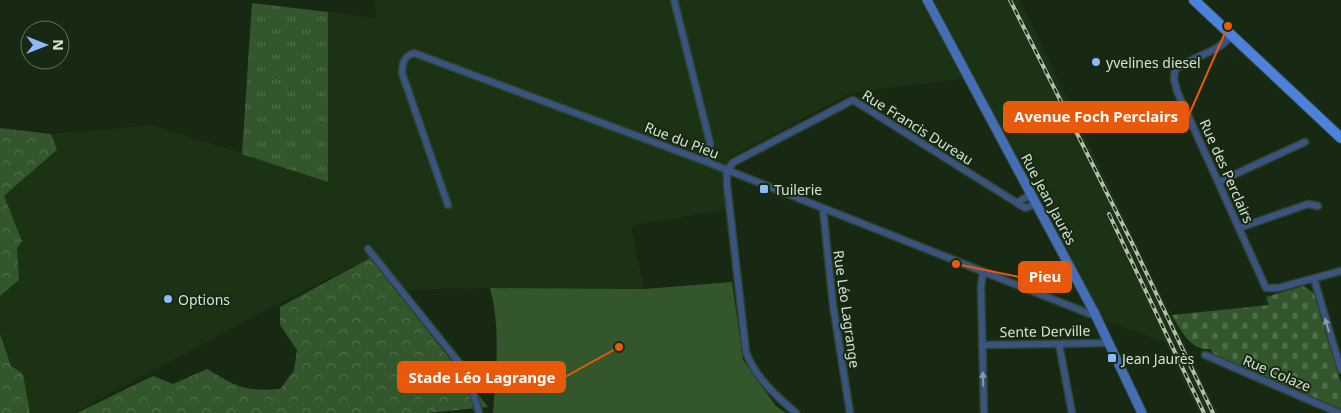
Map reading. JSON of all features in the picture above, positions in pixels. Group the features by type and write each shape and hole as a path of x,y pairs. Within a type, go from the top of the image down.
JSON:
{"main road":[{"name":"Rue Jean Jaurès","path":"927,0 1094,312 1142,413"},
{"path":"1194,0 1341,138"}],"street":[{"path":"674,0 710,143 707,162"},
{"name":"Rue des Perclairs","path":"1231,36 1222,46 1182,64 1175,70 1174,79 1177,91 1266,288 1278,288 1314,279"},
{"name":"Rue du Pieu","path":"448,205 402,73 404,60 409,54 414,53 707,162 1090,314 1094,312"},
{"name":"Rue Francis Dureau","path":"727,170 744,157 853,100 1025,208 1037,204"},
{"path":"1218,182 1305,142"},
{"path":"727,170 732,233 746,352 754,369 765,383 796,413"},
{"path":"1017,203 1031,194"},
{"path":"1239,228 1308,204 1318,206"},
{"name":"Rue Léo Lagrange","path":"822,208 832,295 850,413"},
{"path":"368,249 468,374 479,413"},
{"path":"983,272 981,287 984,413"},
{"path":"1341,272 1314,279 1341,370"},
{"name":"Sente Derville","path":"982,345 1108,343"},
{"path":"1059,344 1072,413"},
{"name":"Rue Colaze","path":"1205,355 1339,413"}],"shaded area":[{"path":"374,0 1020,0 1218,413 1199,413 1165,342 1102,320 972,77 851,93 730,157 725,210 631,226 644,289 490,288 394,290 370,258 266,310 74,413 30,413 23,374 11,366 0,334 0,296 19,280 17,248 22,241 4,196 57,151 51,134 153,125 328,181 328,12 377,18"}],"green space":[{"path":"252,3 328,12 328,182 242,154"},
{"path":"0,128 51,134 57,150 4,196 22,241 17,248 19,280 0,296"},
{"path":"370,258 488,407 427,413 77,413 153,376 173,384 207,369 234,384 249,389 280,389 294,371 297,350 280,325 280,307"},
{"path":"732,282 743,360 776,406 786,413 493,413 497,334 490,288 644,289"},
{"path":"1303,286 1314,293 1341,383 1341,410 1212,354 1211,349 1204,349 1192,344 1172,315 1269,305 1266,297"},
{"path":"0,334 11,366 23,374 30,413 0,413"}],"railway":[{"path":"1010,0 1135,249 1213,413"},
{"path":"1109,214 1204,413"}],"place":[{"name":"Avenue Foch Perclairs","path":"1228,26"},
{"name":"yvelines diesel","path":"1096,62"},
{"name":"Tuilerie","path":"764,189"},
{"name":"Pieu","path":"956,264"},
{"name":"Options","path":"168,299"},
{"name":"Stade Léo Lagrange","path":"619,347"},
{"name":"Jean Jaurès","path":"1112,358"}]}
